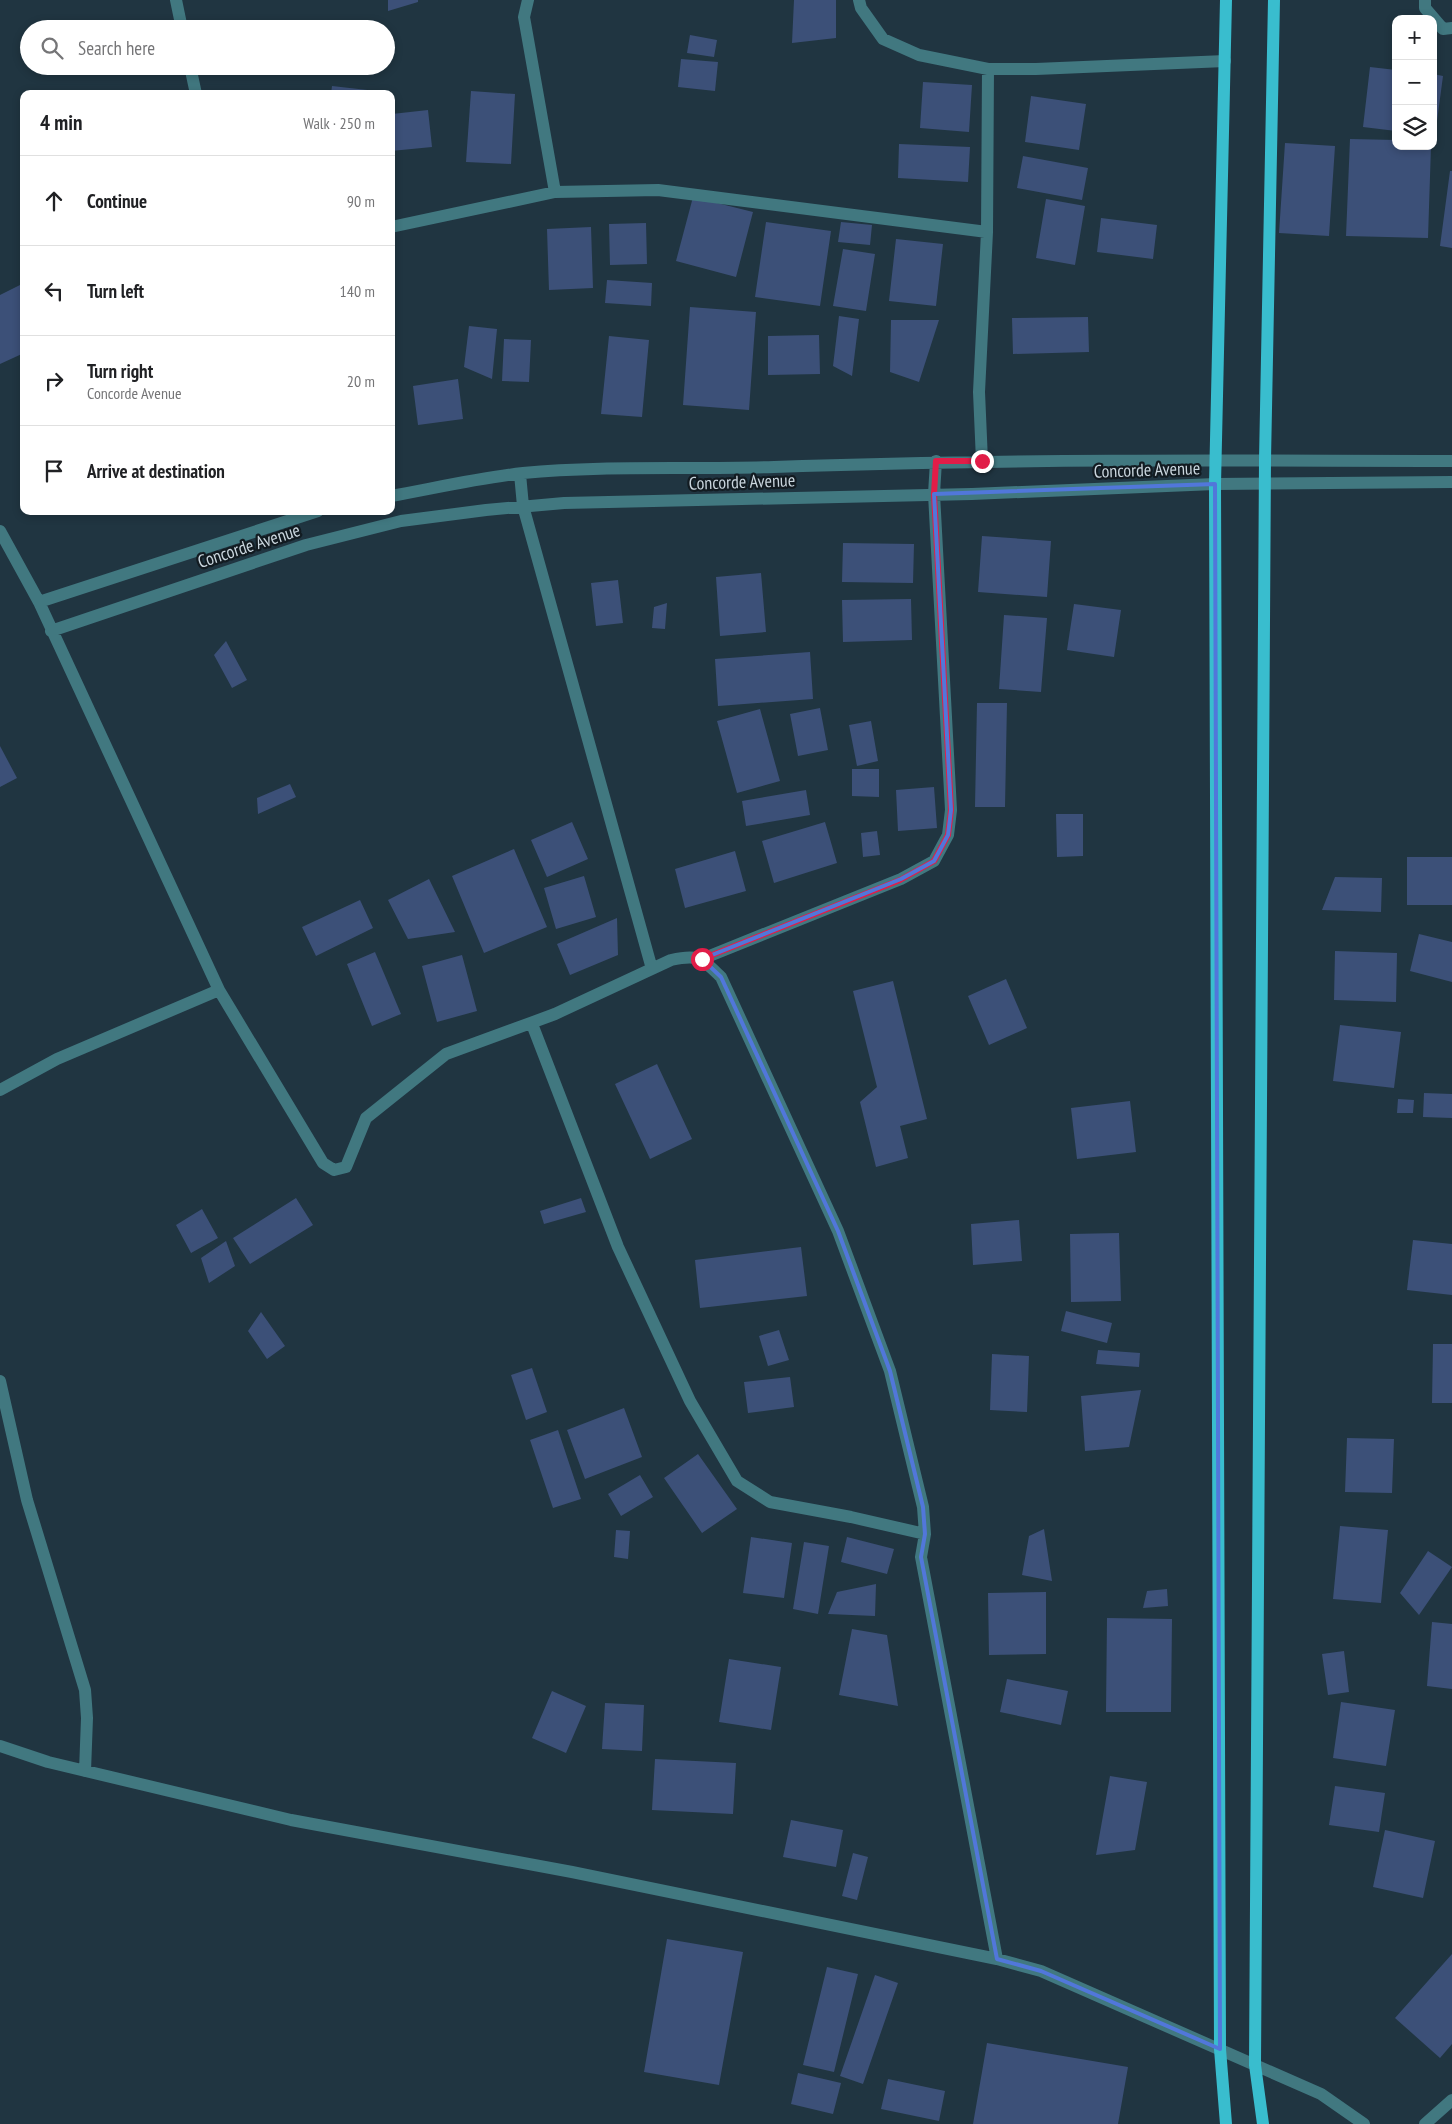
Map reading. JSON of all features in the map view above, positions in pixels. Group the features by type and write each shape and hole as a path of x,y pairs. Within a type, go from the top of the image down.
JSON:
{"main road":[{"path":"1226,0 1215,484 1220,2049 1226,2124"},
{"path":"1263,2124 1255,2065 1265,460 1274,0"}],"street":[{"path":"176,0 180,20"},
{"path":"528,0 524,17 555,192"},
{"path":"859,0 861,8 883,39 918,55 988,69 1036,69 1224,60"},
{"path":"1425,0 1425,8 1443,29 1452,28"},
{"path":"982,461 979,392 987,232 988,69"},
{"path":"192,75 195,90"},
{"path":"395,226 555,192 658,190 987,232"},
{"name":"Concorde Avenue","path":"395,495 520,474 565,470 716,469 936,461 1216,459 1452,461"},
{"path":"702,959 900,880 934,861 948,835 951,810 934,494 936,461"},
{"path":"520,474 523,506 652,969"},
{"name":"Concorde Avenue","path":"51,631 344,535 401,521 523,506 564,503 934,494 1215,484 1452,482"},
{"name":"Concorde Avenue","path":"39,602 306,515"},
{"path":"0,531 39,602 219,990 323,1163 334,1170 346,1168 366,1118 446,1054 532,1024 671,960 688,956 702,959 720,977 838,1231 890,1371 924,1507 925,1534 921,1557 997,1959"},
{"path":"0,1089 57,1059 219,990"},
{"path":"532,1024 618,1247 690,1401 737,1481 770,1502 852,1516 925,1534"},
{"path":"0,1381 27,1500 85,1690 87,1718 85,1771"},
{"path":"0,1746 48,1762 291,1820 572,1872 997,1959 1041,1971 1321,2094 1364,2124"},
{"path":"1424,2124 1452,2100"}],"highlighted area":[{"path":"1215,484 1220,2049 1041,1971 997,1959 921,1557 925,1534 923,1507 890,1371 838,1231 721,977 702,959 901,879 934,861 948,835 951,810 934,494"}],"building":[{"path":"388,0 418,0 418,2 388,11"},
{"path":"794,0 836,0 836,38 792,43"},
{"path":"690,35 717,40 714,57 687,53"},
{"path":"681,59 718,62 715,91 678,87"},
{"path":"1370,67 1392,70 1392,131 1363,127"},
{"path":"1437,75 1443,76 1437,121"},
{"path":"923,82 972,85 969,132 920,128"},
{"path":"332,86 367,90 332,90"},
{"path":"471,91 515,94 511,164 466,162"},
{"path":"1031,96 1086,104 1079,150 1025,142"},
{"path":"428,110 432,147 395,151 395,114"},
{"path":"1350,139 1392,140 1392,150 1431,150 1428,238 1346,236"},
{"path":"1285,143 1335,146 1329,236 1279,233"},
{"path":"899,144 970,147 968,182 898,178"},
{"path":"1023,156 1088,168 1082,200 1017,188"},
{"path":"1450,171 1452,171 1452,248 1440,246"},
{"path":"693,197 753,212 736,277 676,261"},
{"path":"1046,199 1085,206 1075,265 1036,258"},
{"path":"1101,218 1157,225 1153,259 1097,252"},
{"path":"766,222 831,231 820,306 755,297"},
{"path":"841,222 872,225 870,245 838,242"},
{"path":"646,223 647,264 610,265 609,224"},
{"path":"591,227 593,288 549,290 547,229"},
{"path":"896,239 943,244 936,306 889,301"},
{"path":"843,249 875,254 866,311 833,306"},
{"path":"607,280 652,283 651,306 605,303"},
{"path":"20,285 20,355 0,364 0,295"},
{"path":"690,307 756,312 749,410 683,405"},
{"path":"839,316 859,319 852,376 833,366"},
{"path":"1088,317 1089,352 1013,354 1012,318"},
{"path":"891,320 939,320 919,382 890,372"},
{"path":"469,326 497,329 492,379 464,367"},
{"path":"819,335 820,374 768,375 768,336"},
{"path":"609,336 649,340 642,417 601,414"},
{"path":"504,339 531,340 529,382 502,381"},
{"path":"458,379 463,419 418,425 413,386"},
{"path":"982,536 1051,541 1047,597 978,592"},
{"path":"843,543 914,544 913,583 842,582"},
{"path":"761,573 766,632 720,636 716,577"},
{"path":"618,580 623,623 596,626 591,583"},
{"path":"911,599 912,640 843,642 842,600"},
{"path":"667,603 665,629 652,628 654,607"},
{"path":"1074,604 1121,610 1114,657 1067,650"},
{"path":"1004,615 1047,618 1041,692 999,689"},
{"path":"226,641 247,680 232,688 214,655"},
{"path":"810,652 813,699 718,706 715,659"},
{"path":"977,703 1007,703 1005,807 975,807"},
{"path":"820,708 828,750 798,756 790,714"},
{"path":"760,709 780,781 737,793 717,721"},
{"path":"871,721 878,761 857,766 849,725"},
{"path":"0,746 17,778 0,787"},
{"path":"852,769 879,769 879,797 852,796"},
{"path":"290,784 296,797 258,814 257,798"},
{"path":"934,787 937,828 898,831 896,790"},
{"path":"806,790 810,815 746,826 742,801"},
{"path":"1056,814 1083,814 1083,856 1057,857"},
{"path":"572,822 588,859 547,877 531,840"},
{"path":"825,822 837,863 774,883 762,841"},
{"path":"877,831 880,855 863,857 861,833"},
{"path":"514,849 547,927 484,953 452,876"},
{"path":"735,851 746,891 685,908 675,869"},
{"path":"1407,857 1452,857 1452,905 1407,905"},
{"path":"584,876 596,917 556,929 544,888"},
{"path":"1335,877 1382,878 1381,912 1322,910"},
{"path":"429,879 455,932 408,939 388,900"},
{"path":"360,900 373,928 316,956 302,927"},
{"path":"617,918 618,955 570,975 557,944"},
{"path":"1419,934 1452,942 1452,982 1410,971"},
{"path":"1335,951 1397,953 1396,1002 1334,1000"},
{"path":"375,952 401,1014 372,1026 347,964"},
{"path":"462,955 477,1011 437,1022 422,966"},
{"path":"1006,979 1027,1028 989,1045 968,996"},
{"path":"893,981 927,1119 900,1126 908,1158 876,1167 860,1102 877,1087 853,991"},
{"path":"1340,1025 1401,1032 1394,1088 1333,1081"},
{"path":"657,1064 692,1139 650,1159 615,1084"},
{"path":"1424,1093 1452,1094 1452,1118 1423,1117"},
{"path":"1398,1099 1414,1100 1413,1113 1397,1113"},
{"path":"1130,1101 1136,1152 1077,1159 1071,1108"},
{"path":"296,1198 313,1225 250,1264 233,1238"},
{"path":"581,1198 586,1212 544,1224 540,1211"},
{"path":"202,1209 218,1238 191,1253 176,1225"},
{"path":"1019,1220 1022,1261 973,1265 971,1224"},
{"path":"1119,1233 1121,1301 1071,1302 1070,1234"},
{"path":"1413,1240 1452,1244 1452,1295 1407,1290"},
{"path":"226,1241 235,1266 209,1283 201,1258"},
{"path":"801,1247 807,1296 700,1308 695,1260"},
{"path":"1066,1311 1112,1323 1107,1343 1061,1331"},
{"path":"261,1312 285,1346 267,1359 248,1331"},
{"path":"779,1330 789,1360 768,1366 759,1336"},
{"path":"1433,1344 1452,1344 1452,1403 1432,1403"},
{"path":"1098,1350 1140,1353 1139,1367 1096,1364"},
{"path":"992,1354 1029,1356 1027,1412 990,1410"},
{"path":"532,1368 547,1412 526,1420 511,1375"},
{"path":"790,1377 794,1407 748,1413 744,1382"},
{"path":"1141,1390 1129,1447 1085,1451 1081,1396"},
{"path":"624,1408 642,1457 585,1479 567,1430"},
{"path":"558,1430 581,1499 553,1508 530,1440"},
{"path":"1347,1438 1394,1439 1392,1493 1345,1492"},
{"path":"698,1454 737,1509 702,1533 664,1478"},
{"path":"640,1475 653,1497 621,1516 608,1494"},
{"path":"1340,1526 1388,1530 1381,1603 1333,1599"},
{"path":"1044,1529 1052,1581 1022,1575 1029,1536"},
{"path":"616,1530 630,1531 628,1559 614,1557"},
{"path":"751,1537 792,1543 784,1598 743,1593"},
{"path":"847,1537 894,1549 887,1574 841,1562"},
{"path":"804,1542 829,1546 818,1614 793,1609"},
{"path":"1428,1551 1452,1567 1419,1615 1400,1593"},
{"path":"876,1584 875,1616 828,1614 837,1592"},
{"path":"1167,1589 1168,1606 1143,1608 1147,1591"},
{"path":"1046,1592 1046,1654 989,1655 988,1593"},
{"path":"1107,1618 1172,1619 1171,1712 1106,1712"},
{"path":"1432,1622 1452,1624 1452,1689 1427,1686"},
{"path":"852,1629 887,1635 898,1706 839,1695"},
{"path":"1344,1651 1349,1692 1328,1695 1322,1654"},
{"path":"729,1659 781,1667 771,1730 719,1722"},
{"path":"1007,1679 1068,1691 1061,1725 1000,1712"},
{"path":"552,1691 586,1706 566,1753 532,1738"},
{"path":"1341,1702 1395,1710 1386,1766 1333,1758"},
{"path":"605,1703 644,1705 642,1751 602,1749"},
{"path":"655,1759 736,1763 733,1814 652,1810"},
{"path":"1110,1776 1147,1782 1135,1850 1096,1855"},
{"path":"1335,1786 1385,1793 1379,1832 1329,1825"},
{"path":"791,1820 843,1830 836,1867 783,1857"},
{"path":"1385,1830 1435,1841 1423,1898 1373,1887"},
{"path":"853,1853 868,1857 857,1900 842,1896"},
{"path":"667,1939 743,1952 719,2085 644,2072"},
{"path":"1452,1954 1452,2044 1440,2058 1395,2018"},
{"path":"827,1967 858,1974 834,2072 803,2065"},
{"path":"875,1975 898,1983 863,2084 840,2076"},
{"path":"987,2043 1128,2067 1118,2124 973,2124"},
{"path":"798,2073 841,2083 833,2114 791,2104"},
{"path":"888,2079 945,2091 939,2121 881,2109"}],"route":[{"path":"702,959 900,880 934,861 948,835 951,810 934,494 936,461 982,461"}]}
